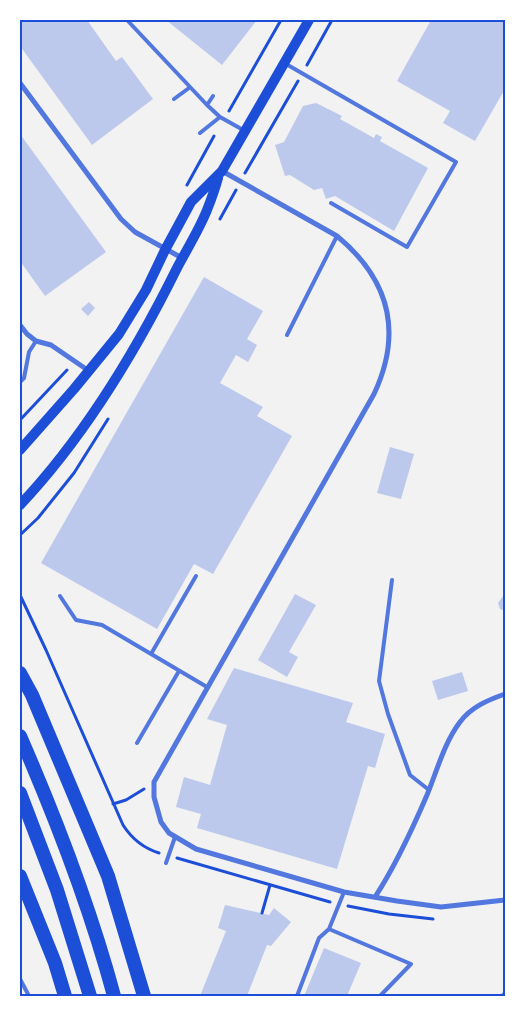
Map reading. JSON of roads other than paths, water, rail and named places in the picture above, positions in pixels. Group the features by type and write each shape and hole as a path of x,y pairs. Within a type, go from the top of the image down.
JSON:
{"highway":[{"path":"20,673 108,876 144,996"},
{"path":"20,736 44,791 78,880 114,996"},
{"path":"20,793 57,890 90,996"},
{"path":"20,876 55,963 64,996"}],"main road":[{"path":"20,505 72,444 110,388 161,300 207,210 221,173 309,20"},
{"path":"20,450 119,334 146,290 192,202 221,173"}],"street":[{"path":"20,83 121,219 135,232 182,258"},
{"path":"221,173 337,236 368,266 384,296 389,324 388,348 383,375 374,394 154,782 154,797 161,822 169,833 196,849 344,892 441,907 505,900"},
{"path":"20,325 26,334 36,341 51,345 88,371"},
{"path":"375,897 394,868 449,741 460,722 472,710 491,699 505,694"}],"lane":[{"path":"127,20 207,106 220,117 246,131"},
{"path":"284,63 456,162 407,247 331,202"},
{"path":"174,98 189,88"},
{"path":"207,106 213,96"},
{"path":"200,133 220,117"},
{"path":"287,334 337,236"},
{"path":"20,382 24,378 29,352 36,341"},
{"path":"151,654 196,576"},
{"path":"392,580 379,681 388,714 410,774 429,790"},
{"path":"60,596 76,620 102,625 207,687"},
{"path":"137,742 179,671"},
{"path":"166,863 175,837"},
{"path":"297,996 319,938 329,929 344,892"},
{"path":"329,929 411,964 380,996"},
{"path":"20,979 30,996"}],"railway":[{"path":"502,996 505,993"}]}
